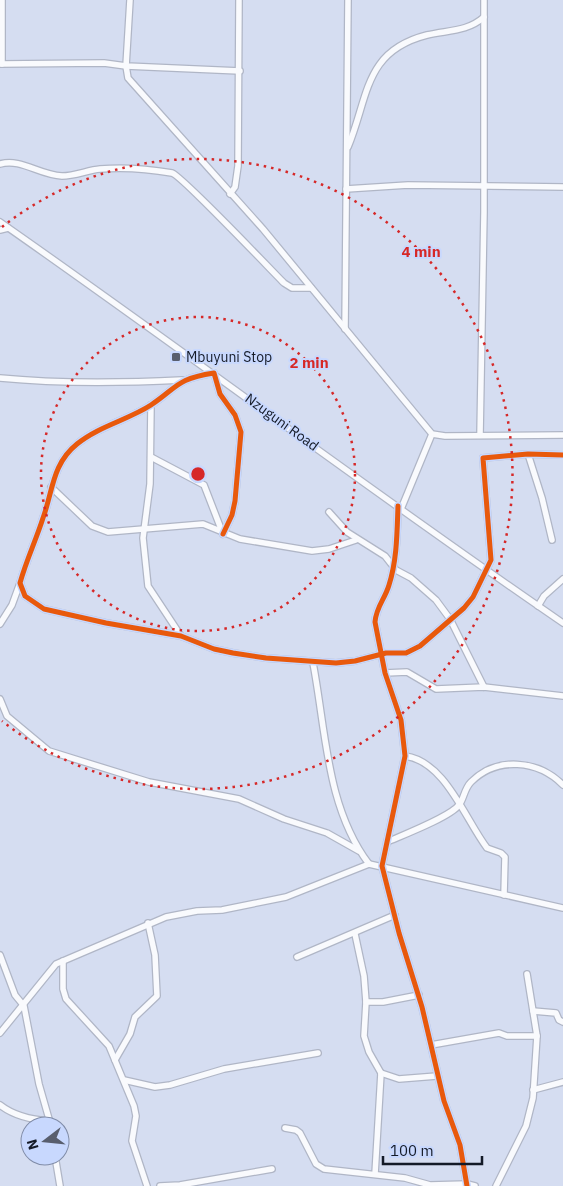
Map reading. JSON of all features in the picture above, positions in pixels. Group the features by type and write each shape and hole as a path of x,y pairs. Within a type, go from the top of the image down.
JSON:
{"street":[{"path":"2,0 1,64 104,63 126,66 240,71"},
{"path":"130,0 126,66 126,73 130,82 263,229 432,434 445,436 480,434 563,435"},
{"path":"230,194 235,187 238,166 239,0"},
{"path":"346,329 348,0"},
{"path":"480,434 484,186 484,0"},
{"path":"347,149 369,83 381,62 392,49 425,36 466,29 484,17"},
{"path":"0,164 9,161 18,162 31,170 63,176 100,169 135,169 174,173 284,283 292,288 311,288"},
{"path":"346,189 408,184 563,187"},
{"name":"Nzuguni Road","path":"0,222 214,373 486,570 563,623"},
{"path":"0,230 8,228"},
{"path":"0,378 44,382 95,383 184,379 214,373 220,394 235,416 241,432 235,501 232,515 223,534"},
{"path":"0,624 12,605 46,512 53,477 63,459 76,445 97,431 151,405 184,379"},
{"path":"151,405 149,498 143,544 149,588 165,608 182,636"},
{"path":"432,434 399,508 397,545 389,586 375,614 385,673 401,720 405,756 382,866 419,995 437,1076 460,1144 467,1185"},
{"path":"20,583 26,596 44,609 106,623 182,636 214,649 233,653 313,663 355,661 381,653 406,653 413,650 470,602 491,560 482,458 528,454 563,455"},
{"path":"528,454 542,498 552,540"},
{"path":"151,457 204,485 223,534"},
{"path":"51,487 97,529 113,532 144,527 204,524 223,534 240,539 312,550 329,549 356,540"},
{"path":"329,512 338,525 356,540 385,556 392,567 411,578 428,593 450,619 484,688"},
{"path":"538,606 544,596 563,579"},
{"path":"313,663 331,777 359,851 369,864"},
{"path":"385,673 407,672 436,689 484,688 563,696"},
{"path":"0,699 7,716"},
{"path":"0,712 50,751 149,782 239,799 284,819 327,833 359,851"},
{"path":"405,756 428,764 442,780 487,848 501,853 505,857 504,895"},
{"path":"387,842 443,816 459,805 464,792 471,782 484,772 501,764 520,764 540,769 563,784"},
{"path":"0,1033 24,1006 43,978 56,964 166,917 197,911 222,910 286,897 369,864 563,908"},
{"path":"297,957 355,934 395,915"},
{"path":"115,1060 130,1034 135,1018 156,996 156,955 148,924"},
{"path":"355,934 364,976 366,1002 364,1036 369,1052 382,1073 375,1174"},
{"path":"1,958 15,995 24,1006 39,1084 49,1116"},
{"path":"63,961 63,989 66,999 104,1039 124,1080 136,1116 132,1134 134,1152 147,1186"},
{"path":"496,1186 526,1126 533,1090 537,1036 527,974"},
{"path":"366,1002 383,1002 419,995"},
{"path":"533,1011 556,1013 559,1020 563,1022"},
{"path":"431,1045 498,1033 508,1036 537,1036"},
{"path":"124,1080 155,1087 170,1086 224,1069 318,1053"},
{"path":"382,1073 399,1080 437,1076"},
{"path":"533,1090 563,1082"},
{"path":"0,1106 25,1116"},
{"path":"284,1128 296,1130 300,1133 316,1164 324,1169 405,1178 430,1185 475,1186"},
{"path":"57,1166 60,1186"},
{"path":"160,1186 180,1185 272,1169"}],"cycle path":[{"path":"223,534 232,515 235,501 241,432 235,415 220,394 214,373 192,378 179,384 151,405 86,438 69,452 54,478 43,518 20,583 25,596 44,609 106,623 181,636 214,649 233,653 266,658 336,663 355,661 386,653 406,653 420,646 464,608 473,597 491,560 483,458 528,454 563,455"},
{"path":"398,506 394,566 375,622 385,673 401,720 405,756 382,866 399,933 422,1007 444,1101 460,1145 467,1186"}],"place":[{"name":"Mbuyuni Stop","path":"176,357"}]}
